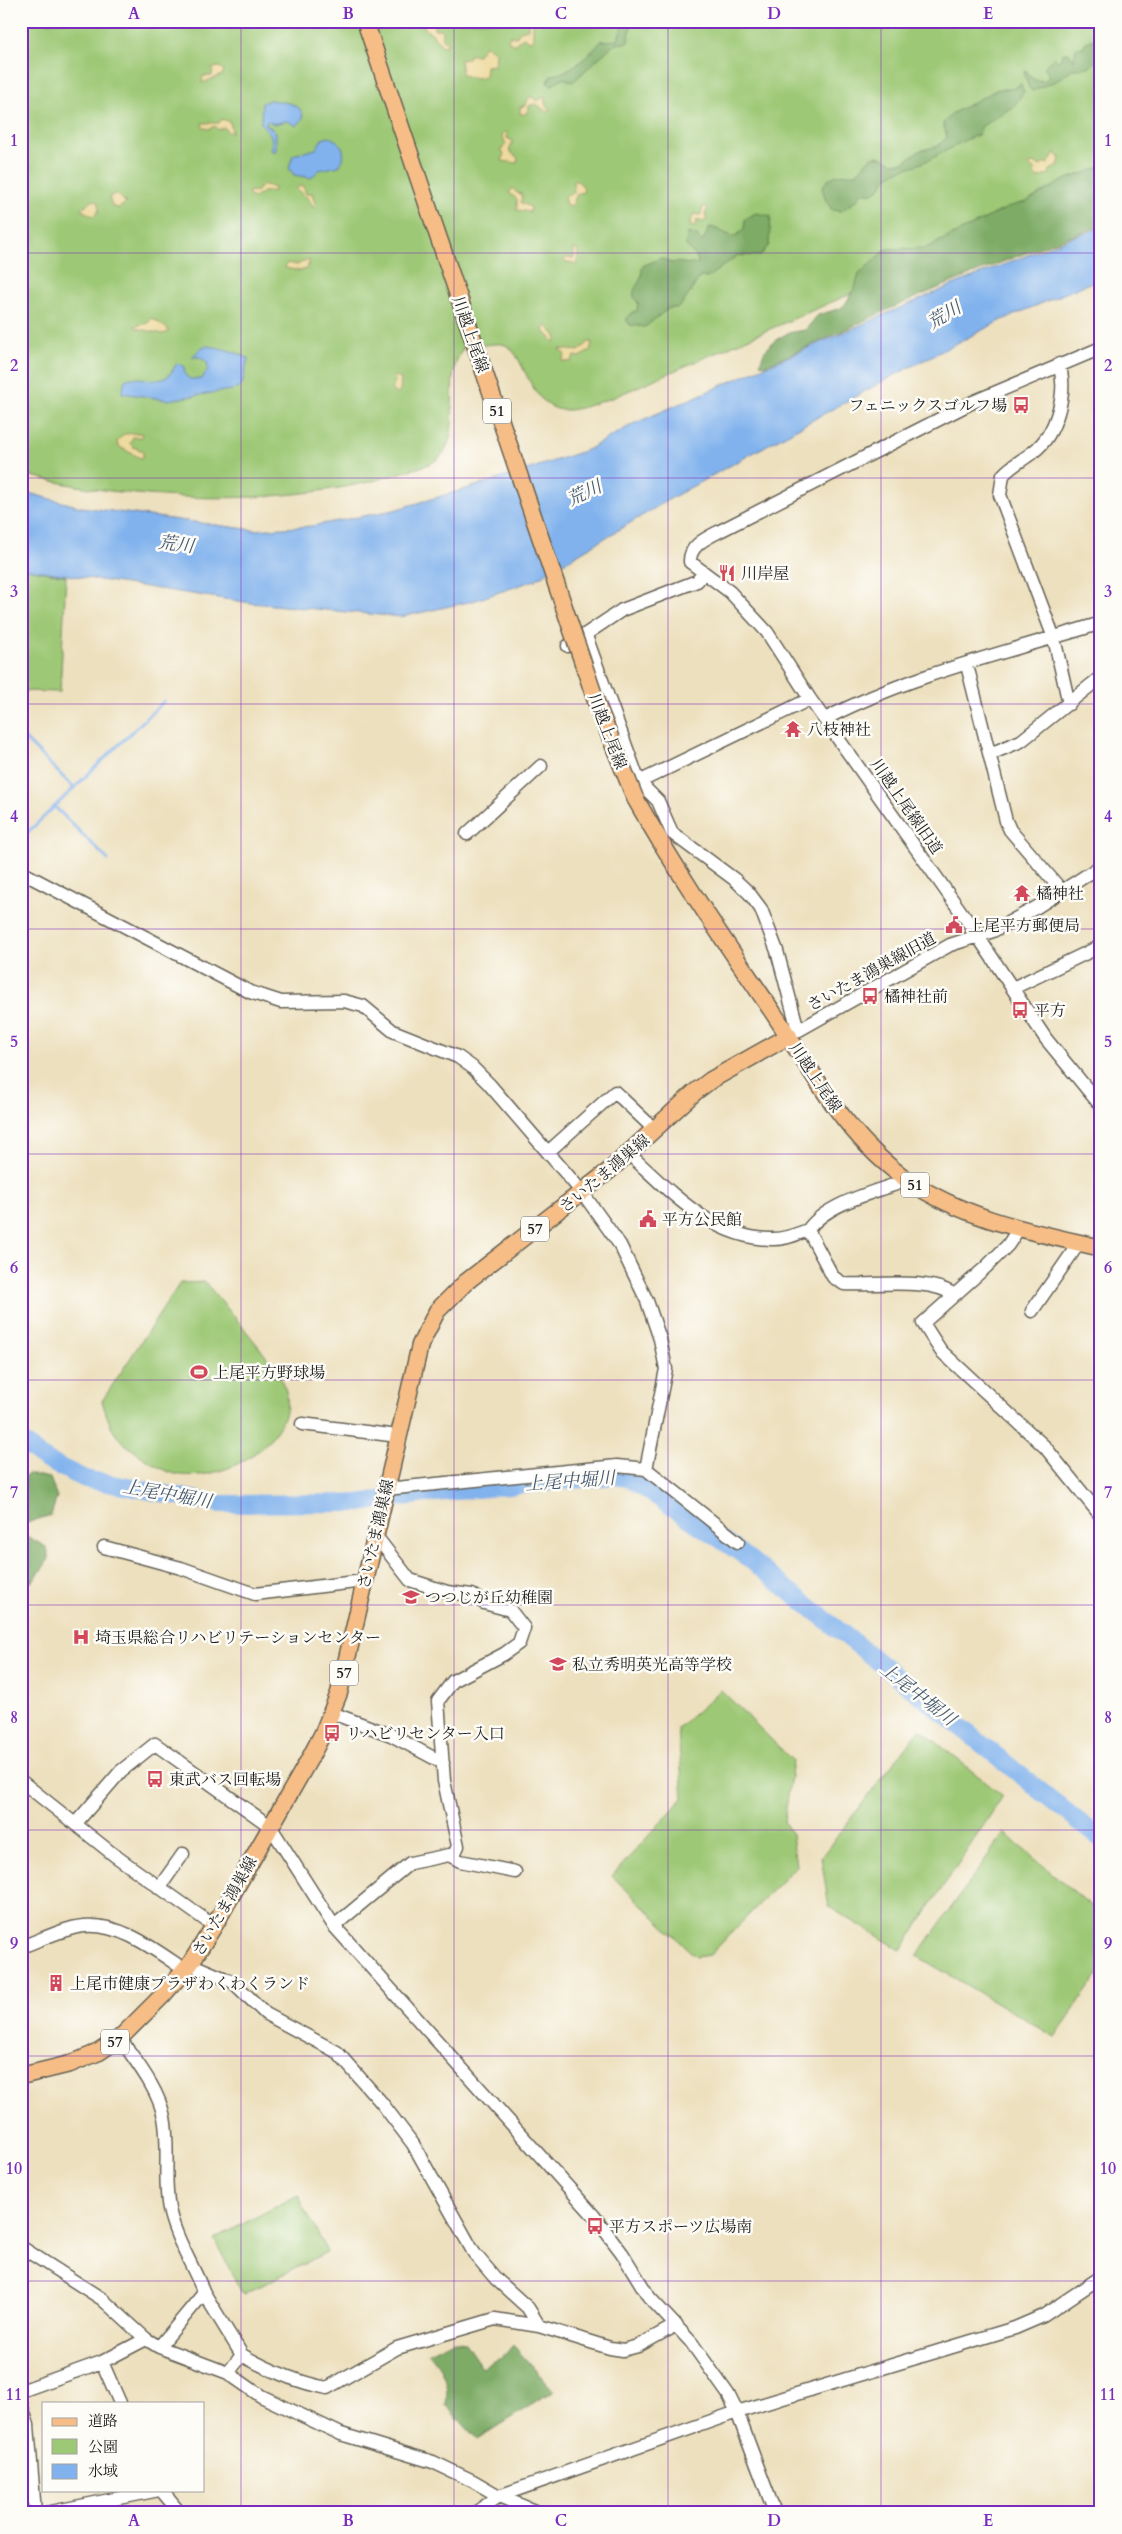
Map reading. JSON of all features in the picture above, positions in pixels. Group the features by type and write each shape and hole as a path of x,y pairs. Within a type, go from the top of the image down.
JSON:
{"main road":[{"name":"川越上尾線","path":"365,21 598,707 637,790 680,874 793,1033 842,1115 884,1162 908,1180 964,1211 1018,1228 1101,1248"},
{"name":"さいたま鴻巣線","path":"21,2076 84,2059 100,2052 120,2038 141,2018 187,1967 214,1926 310,1758 332,1713 343,1677 420,1345 437,1311 466,1282 629,1154 695,1092 711,1080 793,1033"}],"street":[{"path":"1069,704 1054,638 1001,503 1000,490 1003,475 1011,466 1034,452 1042,443 1056,418 1064,389 1059,364 1101,348"},
{"name":"川越上尾線旧道","path":"1059,364 973,402 720,531 693,549 690,562 730,592 746,607 767,632 810,698 978,936 1058,1055 1101,1106"},
{"path":"568,646 586,636 622,610 697,581 704,573"},
{"path":"825,719 861,701 905,683 1101,623"},
{"path":"586,636 637,790 658,801 672,834 725,871 755,899 777,951 793,1033"},
{"path":"967,665 1010,830 1062,891"},
{"path":"990,754 1021,741 1101,677"},
{"path":"637,790 810,698"},
{"path":"468,834 542,766"},
{"name":"さいたま鴻巣線旧道","path":"793,1033 939,951 993,931 1101,866"},
{"path":"21,872 250,992 281,1002 344,1001 363,1006 393,1031 444,1051 472,1067 582,1192 620,1245 647,1301 660,1339 666,1369 646,1469"},
{"path":"1012,988 1101,946"},
{"path":"548,1152 615,1092 655,1130"},
{"path":"629,1154 692,1211 715,1224 743,1234 771,1239 808,1230 813,1223 829,1212 869,1194 908,1180"},
{"path":"1018,1228 1008,1245 924,1323 936,1346 1045,1447 1101,1516"},
{"path":"808,1230 833,1276 844,1284 924,1284 946,1289 954,1295"},
{"path":"1032,1311 1079,1243"},
{"path":"302,1424 398,1436"},
{"path":"384,1497 617,1466 646,1469 738,1542"},
{"path":"375,1535 410,1580 447,1592 472,1595 484,1603 510,1610 524,1628 519,1643 504,1654 453,1681 438,1702 444,1781 458,1846 453,1857"},
{"path":"104,1548 181,1568 255,1594 364,1581"},
{"path":"332,1713 391,1735 443,1762"},
{"path":"76,1823 121,1771 155,1744 270,1826 334,1926 564,2180 622,2253 649,2297 708,2363 737,2412 775,2513"},
{"path":"21,1781 159,1888 214,1926"},
{"path":"159,1888 183,1854"},
{"path":"334,1926 410,1863 449,1855 486,1868 515,1872"},
{"path":"21,1946 82,1926 104,1928 137,1939 187,1967 232,1982 266,2014 337,2052 381,2102 413,2144 474,2253 496,2279 528,2308 539,2326"},
{"path":"120,2038 147,2079 161,2108 166,2136 168,2208 178,2236 204,2293 242,2355 268,2370 302,2383 328,2388 397,2348 495,2319 539,2326 610,2348 628,2350 676,2325"},
{"path":"21,2247 102,2299 146,2339 159,2347 228,2373 261,2396 341,2434 433,2462 499,2496 538,2513"},
{"path":"475,2513 499,2496 737,2412 1015,2328 1043,2316 1101,2276"},
{"path":"159,2347 204,2293"},
{"path":"21,2391 102,2362 146,2339"},
{"path":"228,2373 242,2355"},
{"path":"102,2362 120,2402"},
{"path":"21,2404 28,2425 35,2513"},
{"path":"46,2513 150,2492"},
{"path":"162,2492 180,2513"}],"green space":[{"path":"623,21 632,21 628,42 613,45 573,82 562,78 553,85 547,83 551,75 565,71 579,63 601,41 618,40"},
{"path":"1101,21 1101,181 952,244 848,295 612,398 569,410 551,406 534,389 510,348 502,344 464,347 457,360 453,374 451,434 447,447 435,461 400,473 358,484 311,492 262,497 211,498 160,496 110,491 21,473 21,22"},
{"path":"1101,37 1100,51 1096,62 1092,65 1087,68 1072,69 1058,80 1032,91 1029,88 1024,73 1026,70 1032,79 1044,81 1048,78 1048,73 1044,67 1054,57 1059,62 1063,53 1070,54 1074,60 1076,48 1083,47 1086,42"},
{"path":"1021,84 1024,92 1014,106 982,126 978,135 922,163 892,174 876,191 873,193 862,192 858,199 841,211 832,210 826,201 822,188 832,177 841,174 856,174 867,161 875,156 892,163 904,162 919,151 938,146 947,137 943,123 953,113 998,89 1012,89"},
{"path":"1101,167 1101,226 972,274 896,306 815,344 765,365 760,364 764,352 774,341 788,333 805,330 818,315 841,308 855,287 859,274 886,249 926,248 1011,206 1026,202 1064,180"},
{"path":"756,213 771,216 769,245 760,256 738,255 707,278 700,277 687,298 678,308 669,308 645,327 630,325 626,320 632,312 637,311 638,303 634,293 641,278 643,266 661,258 671,263 698,264 697,258 685,244 688,233 697,236 702,242 710,227 736,236 744,229 745,219"},
{"path":"21,568 66,576 60,692 21,691"},
{"name":"上尾平方野球場","path":"205,1282 273,1366 286,1391 287,1403 280,1426 263,1446 243,1461 221,1471 201,1475 181,1475 158,1467 120,1440 111,1427 102,1401 180,1283"},
{"path":"29,1474 50,1478 57,1497 51,1515 23,1524 23,1534 46,1547 49,1559 34,1580 21,1588 21,1478"},
{"path":"721,1690 793,1761 784,1822 792,1834 796,1866 710,1955 696,1957 612,1876 683,1798 678,1728"},
{"path":"920,1729 1003,1796 901,1950 829,1907 821,1857"},
{"path":"1004,1833 1101,1914 1101,1970 1055,2037 917,1956"},
{"path":"298,2195 327,2252 243,2295 214,2239"},
{"path":"453,2340 465,2342 482,2367 503,2357 513,2345 554,2391 477,2439 446,2406 447,2390 442,2371 428,2353"}],"sand":[{"path":"422,21 434,21 434,29 442,29 442,39 447,41 447,45 443,46 434,38 433,34 426,30"},
{"path":"528,21 533,21 533,39 530,41 523,37 514,45 508,41 510,36 516,37 520,31 528,29"},
{"path":"484,46 491,48 496,54 495,65 486,66 485,76 476,78 462,75 460,60 468,58 469,55 478,55"},
{"path":"219,67 224,70 222,75 202,83 203,76 212,76 213,68"},
{"path":"530,96 537,101 544,97 546,106 550,110 546,112 537,104 530,105 526,114 520,114 520,107 525,106"},
{"path":"222,119 230,122 232,132 228,132 224,127 218,130 215,126 208,129 203,127 202,123 219,123"},
{"path":"504,132 507,133 507,138 513,141 509,151 518,158 517,163 502,161 504,154 501,150 506,144 502,136"},
{"path":"1055,152 1060,158 1058,166 1050,170 1049,174 1038,178 1034,174 1035,170 1028,165 1032,163 1041,166 1044,163 1048,164"},
{"path":"573,180 579,182 584,188 583,192 577,194 572,206 566,206 564,197 574,193"},
{"path":"263,184 274,188 274,191 263,192 254,198 249,196 249,191 256,192"},
{"path":"303,186 306,194 312,193 316,207 313,207 309,199 296,189"},
{"path":"513,188 517,193 522,194 521,203 531,207 530,212 517,210 517,199 509,193"},
{"path":"116,193 126,203 119,208 113,207 109,198"},
{"path":"94,200 98,202 99,211 93,216 80,209"},
{"path":"704,206 708,208 705,214 707,219 703,222 697,220 695,226 691,227 690,222 694,214 700,215"},
{"path":"574,249 578,250 577,265 564,261 565,258 574,258"},
{"path":"306,260 310,261 306,269 300,271 285,268 287,263 297,265"},
{"path":"152,318 168,329 168,332 163,334 136,328 135,326 148,323"},
{"path":"546,325 556,336 556,341 553,341 543,330"},
{"path":"589,342 592,342 590,351 579,357 574,356 571,362 562,361 565,355 560,349 579,351"},
{"path":"394,376 401,379 400,392 397,394 391,390 395,381"},
{"path":"141,433 142,437 133,437 130,443 133,447 143,451 143,457 140,458 118,446 117,441 124,434"}],"water":[{"path":"270,100 291,104 299,108 303,118 297,126 287,121 274,124 268,121 265,123 276,132 276,152 271,150 272,141 270,135 261,124 262,103"},
{"path":"329,137 338,142 343,149 342,162 339,166 319,170 311,178 294,175 289,168 293,155 316,149 322,139"},
{"name":"荒川","path":"1101,228 1101,278 1000,321 887,379 675,496 535,580 473,601 401,617 251,603 21,568 21,491 81,507 254,530 312,526 394,510 499,479 587,450 633,424 955,284 1073,237"},
{"path":"208,346 248,358 242,386 237,389 168,400 122,393 125,380 130,378 163,379 170,374 178,363 184,367 185,375 190,379 202,379 208,369 207,362 199,357 192,357 202,347"}],"waterway":[{"path":"21,839 164,701"},
{"path":"23,737 74,788"},
{"path":"55,807 108,860"},
{"name":"上尾中堀川","path":"21,1441 46,1460 85,1479 220,1504 358,1503 425,1494 614,1476 629,1478 748,1558 1101,1839"}],"place":[{"name":"フェニックスゴルフ場","path":"1021,405"},
{"name":"川岸屋","path":"727,573"},
{"name":"八枝神社","path":"793,729"},
{"name":"橘神社","path":"1022,893"},
{"name":"上尾平方郵便局","path":"954,925"},
{"name":"橘神社前","path":"870,996"},
{"name":"平方","path":"1020,1010"},
{"name":"平方公民館","path":"648,1219"},
{"name":"上尾平方野球場","path":"199,1372"},
{"name":"つつじが丘幼稚園","path":"411,1597"},
{"name":"埼玉県総合リハビリテーションセンター","path":"81,1637"},
{"name":"私立秀明英光高等学校","path":"558,1664"},
{"name":"リハビリセンター入口","path":"332,1733"},
{"name":"東武バス回転場","path":"155,1779"},
{"name":"上尾市健康プラザわくわくランド","path":"56,1983"},
{"name":"平方スポーツ広場南","path":"595,2226"}]}
